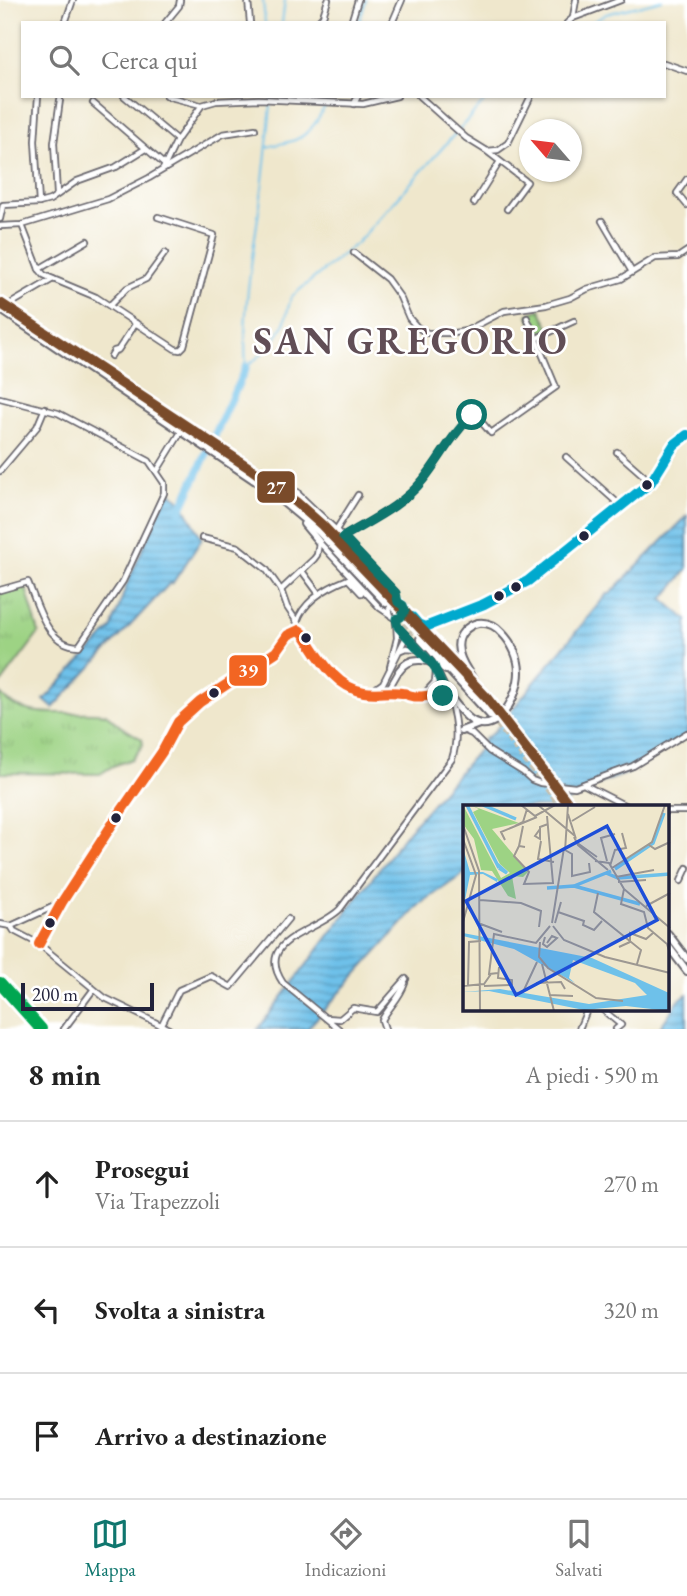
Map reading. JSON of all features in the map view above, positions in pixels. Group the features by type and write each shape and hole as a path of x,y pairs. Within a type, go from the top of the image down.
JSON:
{"highway":[{"path":"0,309 241,467 292,508 386,603"},
{"path":"35,330 181,432 190,434"},
{"path":"241,467 251,469 297,493"},
{"path":"251,469 322,525 392,597"},
{"path":"292,508 319,542"},
{"path":"399,671 412,661 433,663 445,669 493,713 486,697 462,662 458,643 468,627 479,623 494,626 506,637 515,654 519,672 518,684 510,704 498,718 486,724 469,718 447,695"},
{"path":"481,704 423,636 486,697"},
{"path":"459,731 481,723"},
{"path":"670,937 687,959"},
{"path":"670,949 687,971"}],"main road":[{"path":"0,303 35,330"}],"street":[{"path":"66,21 73,0"},
{"path":"167,21 179,6 180,0"},
{"path":"248,0 250,21"},
{"path":"319,21 328,0"},
{"path":"352,21 358,0"},
{"path":"393,21 402,0"},
{"path":"573,18 576,0"},
{"path":"569,21 621,0"},
{"path":"666,65 687,71"},
{"path":"38,98 35,141 39,202"},
{"path":"126,98 177,140"},
{"path":"174,98 202,105 238,98 322,100 354,104 386,98"},
{"path":"354,104 357,98"},
{"path":"421,98 466,138 527,182 507,209"},
{"path":"487,151 498,150 508,143 530,98"},
{"path":"57,195 54,143 60,100"},
{"path":"93,103 164,168"},
{"path":"164,168 177,140 202,105"},
{"path":"0,226 22,225 108,199 223,134 256,129"},
{"path":"0,219 3,205 39,202 57,195 78,181 116,167 145,149"},
{"path":"474,203 499,163"},
{"path":"687,179 677,193 687,205"},
{"path":"22,225 39,269 44,275 96,297 180,350 184,346 214,235 158,218"},
{"path":"602,220 632,272"},
{"path":"39,269 87,241"},
{"path":"354,253 387,279 400,296 409,318 427,333 466,331 503,311 546,305 570,298 587,289 607,285 655,258 678,257 687,251"},
{"path":"110,306 127,288 146,279 165,253"},
{"path":"8,309 12,303 54,279"},
{"path":"343,537 403,500 423,480 472,415 491,433 556,387 527,318"},
{"path":"537,338 574,321"},
{"path":"111,356 114,351 118,351 136,323"},
{"path":"0,398 45,408 149,461 163,483 164,493 123,580 79,646 60,641 43,621 29,582 0,590"},
{"path":"0,471 37,427 45,408"},
{"path":"157,471 181,432"},
{"path":"297,493 396,593 398,602 403,605 405,611 425,627 484,604 528,581 651,482 674,445 687,435"},
{"path":"617,452 651,482"},
{"path":"566,457 621,506"},
{"path":"336,530 358,495"},
{"path":"202,538 238,547 266,569 298,622"},
{"path":"319,542 380,608 393,617 401,617 405,611"},
{"path":"281,590 314,559 319,542"},
{"path":"314,559 331,555"},
{"path":"302,571 319,594"},
{"path":"361,593 348,579 319,594 301,613 299,630 321,660 339,680 355,690 404,693 412,696 447,695"},
{"path":"339,1029 286,986 279,977 275,960 284,943 321,925 340,909 446,769 456,748 459,731 435,668 422,651 406,637 393,617 390,606 398,602"},
{"path":"388,675 398,627"},
{"path":"39,944 62,902 162,752 174,727 200,702 260,664 276,652 288,635 299,630"},
{"path":"397,638 406,637"},
{"path":"369,692 379,688 388,675 406,637"},
{"path":"401,650 406,648 422,651"},
{"path":"421,695 435,682 435,668"},
{"path":"379,693 391,689 399,671"},
{"path":"399,671 398,683 404,693"},
{"path":"459,731 472,734 489,751 540,783 575,788 587,787 633,766 687,733"},
{"path":"587,787 624,805"},
{"path":"681,881 687,868"},
{"path":"0,925 11,926 62,902"},
{"path":"11,926 14,931 39,944 93,990 166,1028 179,990 211,976 232,986 288,919"},
{"path":"325,1018 341,1019 354,1008 377,1012 406,979 401,995 382,1020"},
{"path":"64,1029 93,990"},
{"path":"368,1011 382,1020 385,1029"},
{"path":"579,1029 586,1012"},
{"path":"605,1012 618,1027"}],"green space":[{"path":"540,309 550,329 537,334 528,315"},
{"path":"25,585 39,633 0,685 0,593"},
{"path":"0,694 23,709 36,712 106,714 142,739 143,745 132,759 100,774 0,773"}],"water":[{"path":"169,490 183,504 202,539 172,584 170,583 53,708 44,700 111,629 127,584"},
{"path":"687,516 687,570 663,599 687,620 687,737 660,751 628,773 598,784 562,805 463,805 463,874 420,904 307,1029 258,1029 408,831 607,594"},
{"path":"687,994 687,1029 659,1029 679,1000"}],"waterway":[{"path":"263,0 265,21"},
{"path":"282,21 285,0"},
{"path":"360,21 366,0"},
{"path":"594,21 606,14 662,0"},
{"path":"246,366 248,285 272,98"},
{"path":"268,147 301,137 316,121 329,98"},
{"path":"246,367 268,349 284,325 291,297 357,243 487,98"},
{"path":"180,511 246,367"}],"tunnel":[{"path":"386,603 420,639"},
{"path":"496,710 569,804"},
{"path":"492,717 559,805"}],"transit line":[{"name":"27","path":"0,303 251,469 296,502 322,525 486,697 569,805"},
{"path":"412,617 425,627 484,604 528,581 651,482 674,445 687,435"},
{"name":"39","path":"39,944 62,902 162,752 178,722 200,702 276,652 288,635 299,630 303,633 335,677 353,689 369,693 392,692 448,699"},
{"path":"0,983 41,1029"}],"district":[{"name":"SAN GREGORIO","path":"411,340"}],"route":[{"path":"443,696 448,699 434,666 398,627 396,619 405,611 403,605 398,602 396,593 343,537 403,500 423,480 472,415"}]}
